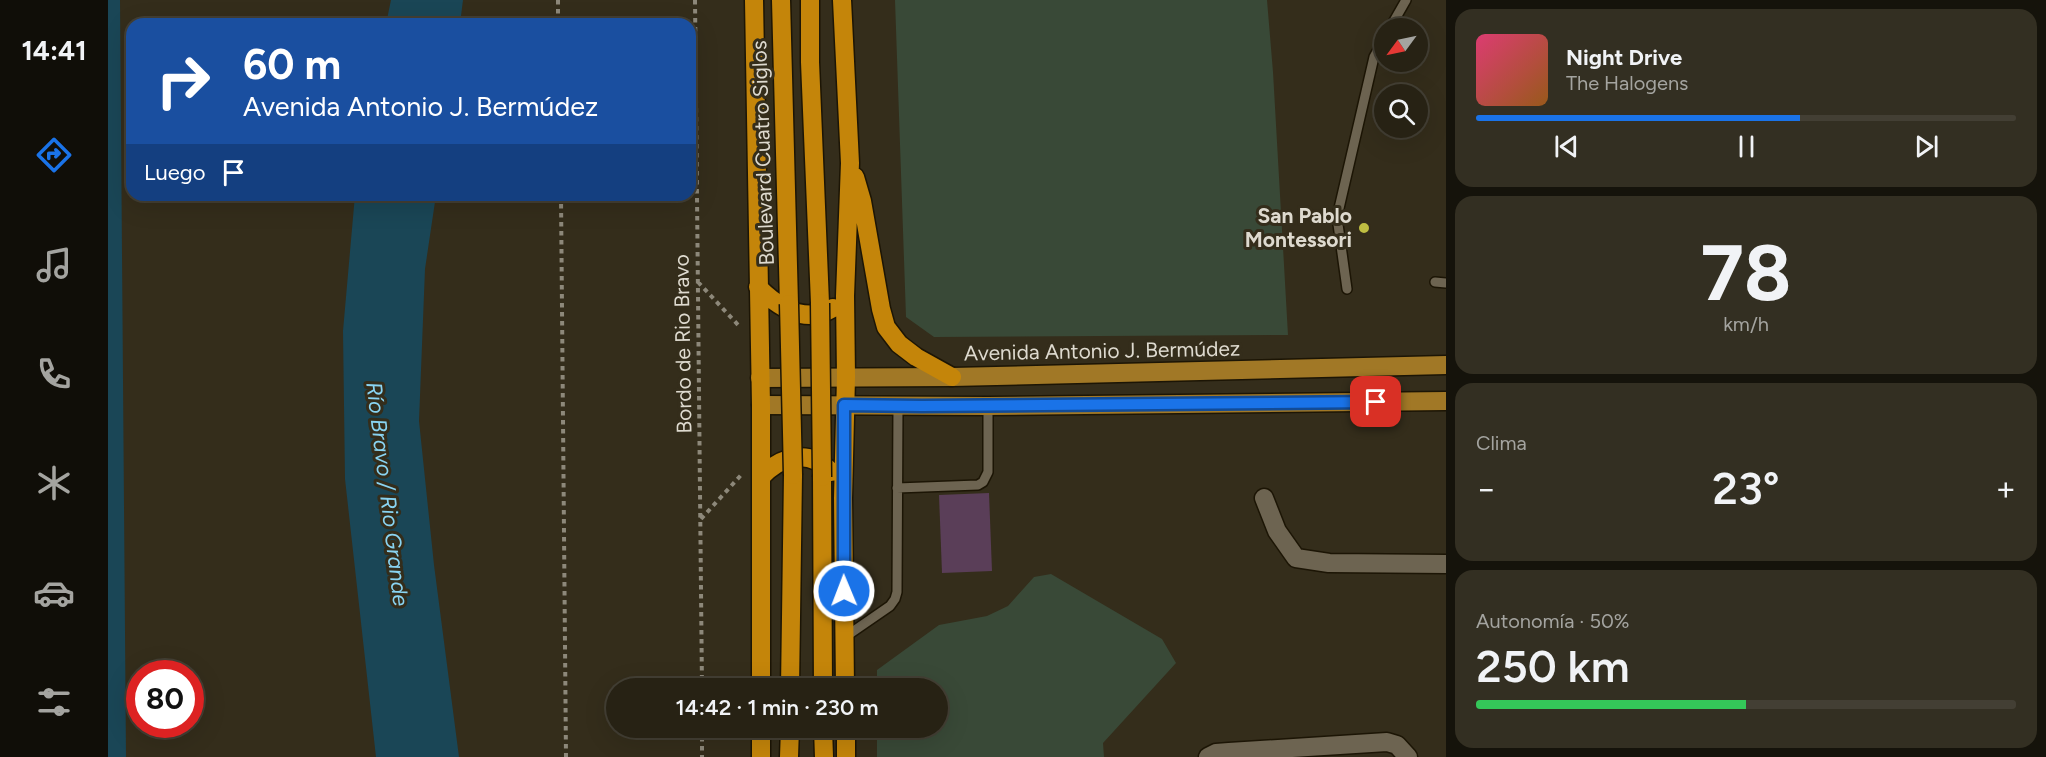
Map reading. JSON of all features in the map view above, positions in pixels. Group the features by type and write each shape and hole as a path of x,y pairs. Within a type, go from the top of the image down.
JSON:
{"highway":[{"path":"754,0 760,378 761,678"},
{"name":"Boulevard Cuatro Siglos","path":"781,0 793,475 790,678"},
{"path":"810,0 810,62 820,303 823,678"},
{"path":"842,0 850,163 845,296 846,377 843,491 845,678"},
{"path":"850,163 862,201 886,327 899,344 916,357 952,377"},
{"path":"758,287 771,300 788,311 798,314 818,314 827,311 845,296"},
{"path":"761,477 771,466 784,459 799,457 814,460 827,467 837,477 843,491"},
{"path":"761,738 761,757"},
{"path":"789,757 790,738"},
{"path":"823,738 824,757"},
{"path":"846,738 846,757"}],"main road":[{"name":"Avenida Antonio J. Bermúdez","path":"760,378 952,377 1446,365"},
{"path":"760,405 988,406 1446,401"}],"street":[{"path":"1264,498 1277,531 1296,558 1329,563 1446,564"},
{"path":"1208,757 1216,753 1387,742 1397,745 1408,757"}],"lane":[{"path":"1396,18 1406,0"},
{"path":"1347,289 1337,217 1374,57"},
{"path":"1435,282 1446,283"},
{"path":"845,637 882,612 895,599 897,592 898,406"},
{"path":"897,488 978,485 983,482 988,471 988,406"}],"path":[{"path":"558,0 558,18"},
{"name":"Bordo de Rio Bravo","path":"695,0 695,18"},
{"name":"Bordo de Rio Bravo","path":"696,94 702,678"},
{"path":"561,201 566,757"},
{"path":"698,281 759,347"},
{"path":"700,520 760,453"},
{"path":"702,738 702,757"}],"green space":[{"path":"895,0 1267,0 1288,335 934,337 906,317"},
{"path":"1051,574 1162,639 1176,663 1103,743 1104,757 877,757 877,738 948,738 948,678 877,678 877,670 939,625 987,616 1008,606 1034,577"}],"water":[{"path":"391,0 463,0 461,18 387,18"},
{"name":"Río Bravo / Rio Grande","path":"354,201 435,201 425,269 419,421 434,565 459,757 376,757 345,479 343,331"}],"building":[{"path":"989,493 992,571 942,573 939,495"}],"waterway":[{"path":"109,0 115,757"}],"place":[{"name":"San Pablo Montessori","path":"1364,228"}],"route":[{"path":"844,591 844,405 1376,402"}]}
